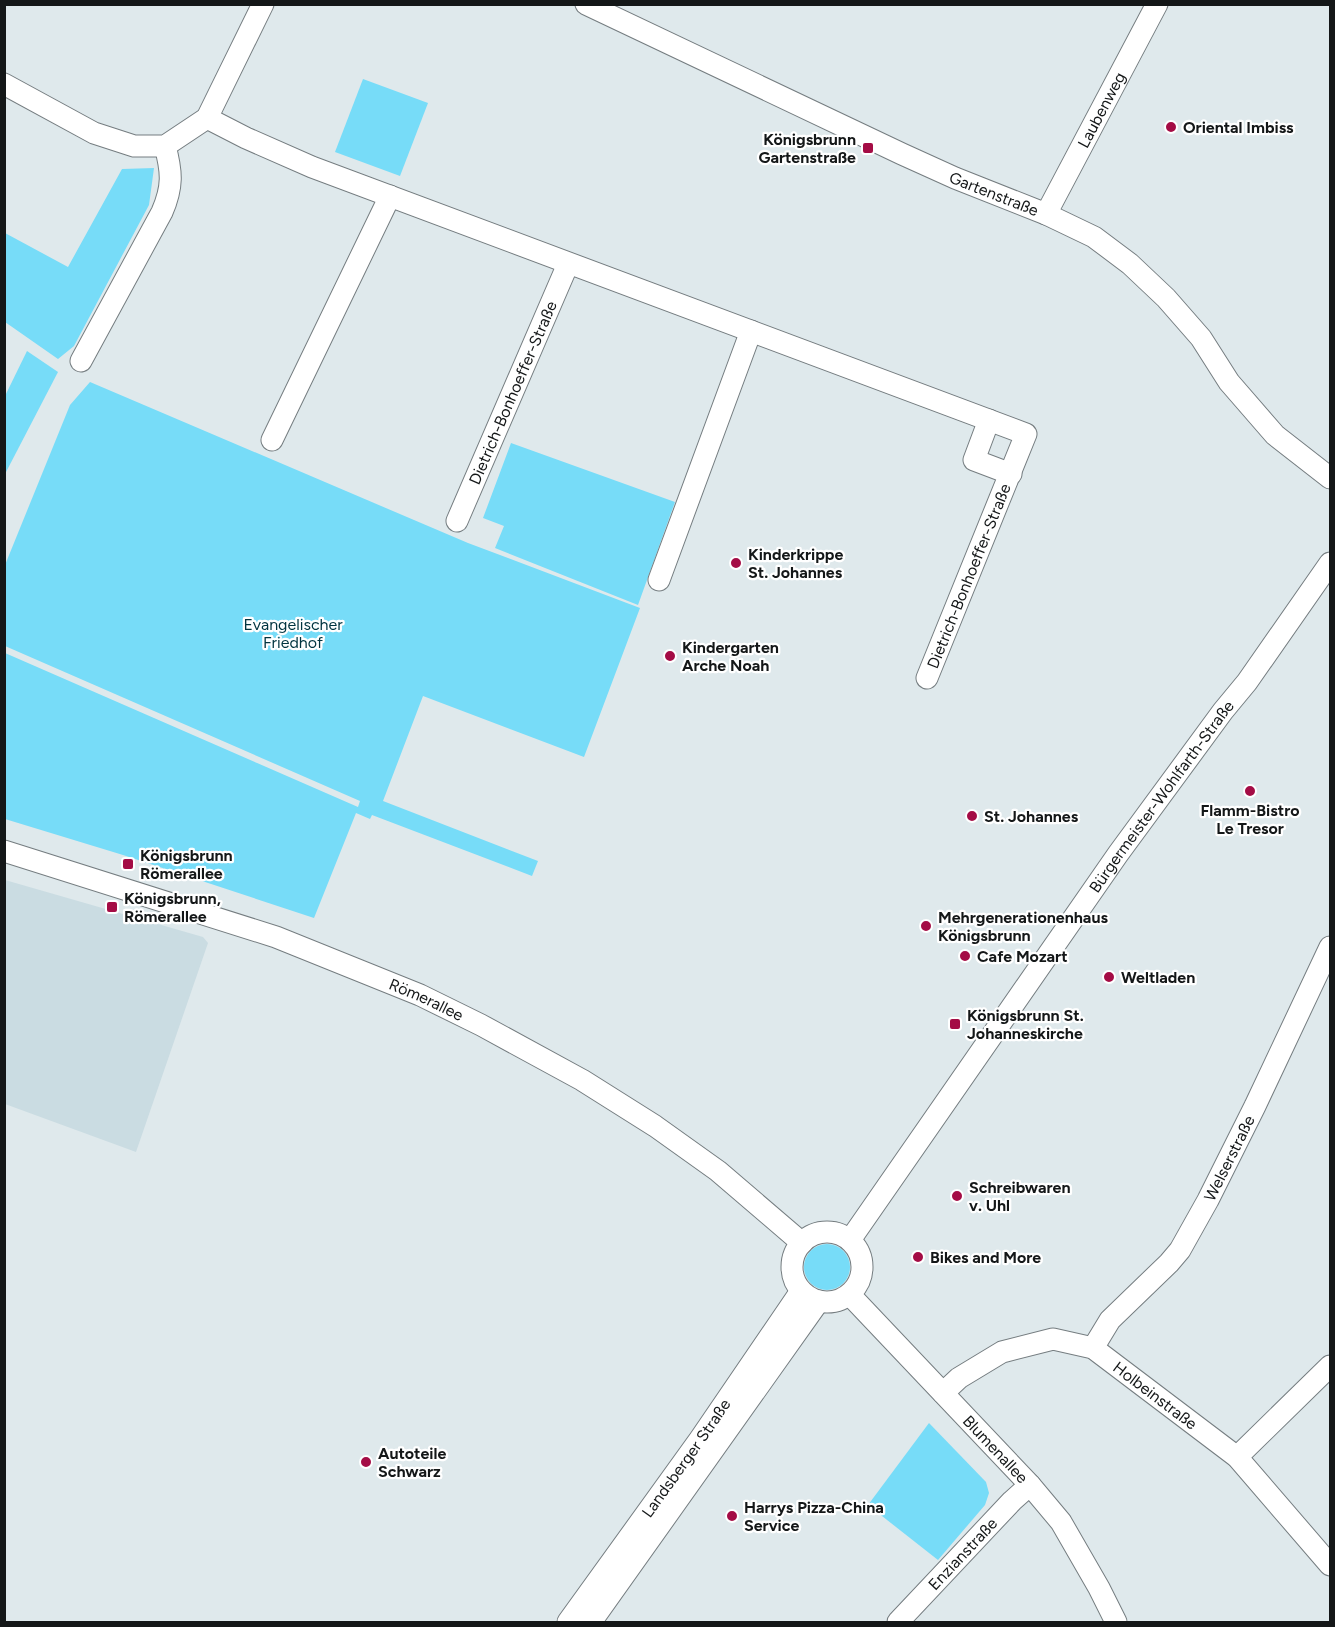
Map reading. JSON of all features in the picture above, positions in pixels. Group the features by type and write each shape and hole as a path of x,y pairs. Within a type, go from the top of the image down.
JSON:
{"street":[{"path":"4,84 94,133 134,146 165,146 207,118 263,4"},
{"name":"Gartenstraße","path":"586,4 902,154 1046,214 1094,237 1130,264 1166,298 1201,338 1229,382 1275,435 1330,478"},
{"name":"Laubenweg","path":"1046,214 1157,4"},
{"name":"Dietrich-Bonhoeffer-Straße","path":"207,118 246,138 390,196 1026,434 927,678"},
{"path":"81,361 170,195 171,178 165,146"},
{"path":"272,440 390,196"},
{"name":"Dietrich-Bonhoeffer-Straße","path":"457,521 568,264"},
{"path":"659,580 752,331"},
{"name":"Dietrich-Bonhoeffer-Straße","path":"989,420 974,460 1011,474"},
{"name":"Bürgermeister-Wohlfarth-Straße","path":"850,1240 1125,845 1223,711 1247,682 1330,563"},
{"name":"Römerallee","path":"4,851 276,938 420,995 582,1080 654,1126 718,1171 802,1243"},
{"name":"Welserstraße","path":"1093,1348 1110,1320 1170,1263 1180,1250 1255,1106 1330,947"},
{"path":"831,1232 850,1240 857,1247 863,1267 857,1287 850,1295 830,1302 810,1296 792,1272 796,1251 810,1236 831,1232"},
{"name":"Blumenallee","path":"850,1295 1030,1485 1061,1522 1099,1588 1116,1623"},
{"name":"Landsberger Straße","path":"568,1623 700,1439 810,1296"},
{"name":"Landsberger Straße","path":"591,1623 810,1296"},
{"name":"Holbeinstraße","path":"943,1393 959,1378 1002,1352 1053,1339 1093,1348 1237,1457 1330,1565"},
{"path":"1237,1457 1330,1366"},
{"name":"Enzianstraße","path":"898,1623 1012,1501 1030,1485"}],"shaded area":[{"path":"5,880 203,937 208,943 136,1152 5,1104"}],"green space":[{"path":"363,79 428,103 400,176 335,152"},
{"path":"154,168 149,205 74,346 58,359 5,322 5,233 68,267 122,169"},
{"path":"27,351 58,372 5,474 5,396"},
{"name":"Evangelischer Friedhof","path":"90,382 468,543 640,608 584,757 423,696 383,801 538,861 532,876 372,815 370,819 356,813 314,918 5,819 5,653 358,807 360,801 5,646 5,565 70,405"},
{"path":"511,443 675,502 638,605 495,548 504,526 483,518"},
{"path":"827,1244 843,1251 850,1267 843,1283 827,1290 811,1283 804,1267 811,1251"},
{"path":"929,1423 986,1482 989,1493 985,1505 938,1560 868,1505"}],"place":[{"name":"Oriental Imbiss","path":"1171,127"},
{"name":"Königsbrunn Gartenstraße","path":"868,148"},
{"name":"Kinderkrippe St. Johannes","path":"736,563"},
{"name":"Kindergarten Arche Noah","path":"670,656"},
{"name":"Flamm-Bistro Le Tresor","path":"1250,791"},
{"name":"St. Johannes","path":"972,816"},
{"name":"Königsbrunn Römerallee","path":"128,864"},
{"name":"Königsbrunn, Römerallee","path":"112,907"},
{"name":"Mehrgenerationenhaus Königsbrunn","path":"926,926"},
{"name":"Cafe Mozart","path":"965,956"},
{"name":"Weltladen","path":"1109,977"},
{"name":"Königsbrunn St. Johanneskirche","path":"955,1024"},
{"name":"Schreibwaren v. Uhl","path":"957,1196"},
{"name":"Bikes and More","path":"918,1257"},
{"name":"Autoteile Schwarz","path":"366,1462"},
{"name":"Harrys Pizza-China Service","path":"732,1516"}]}
